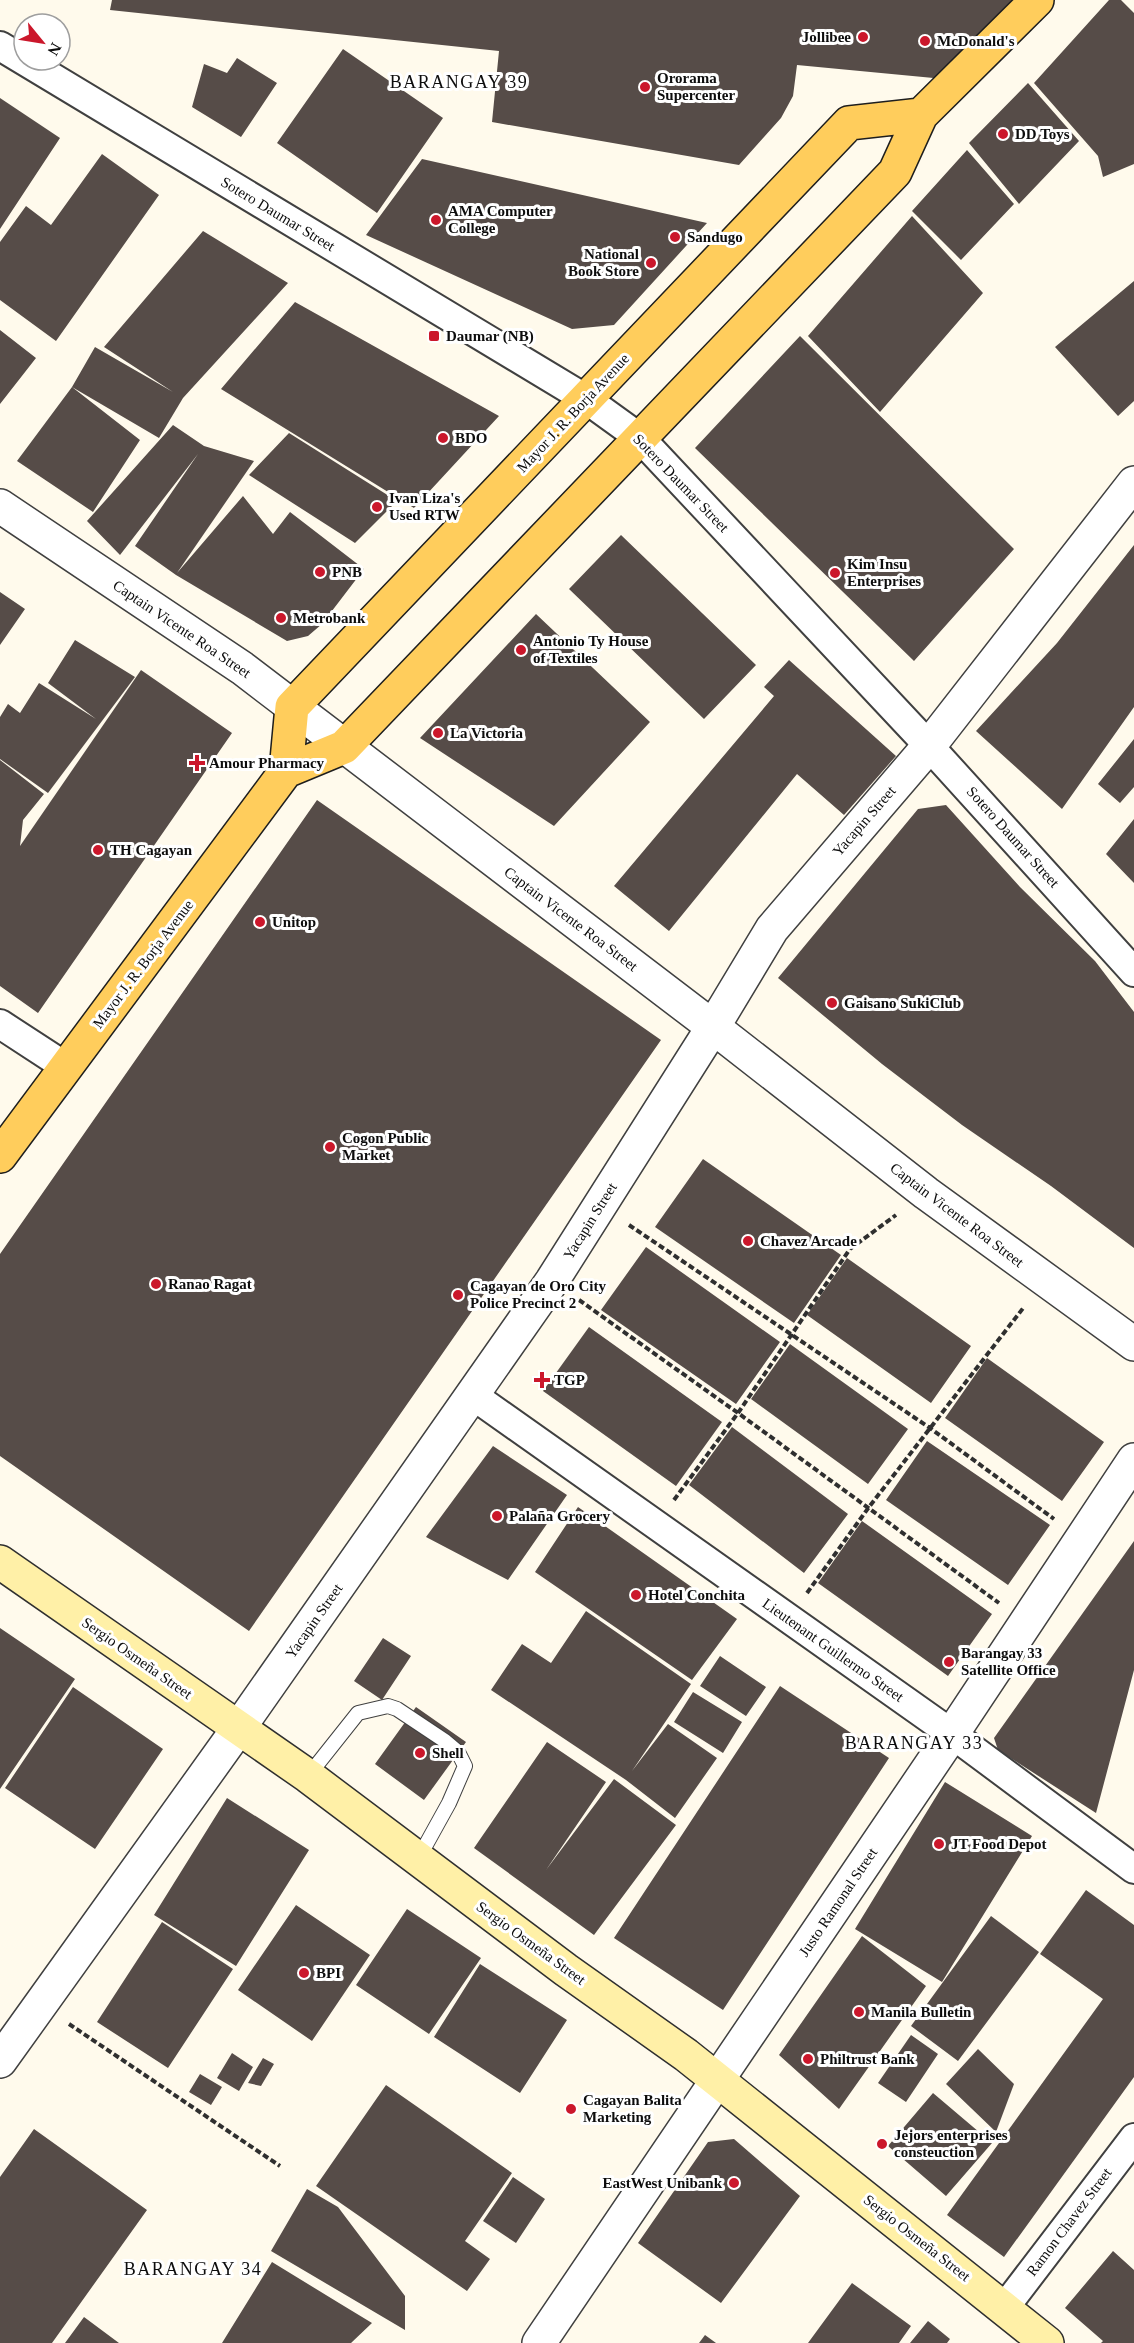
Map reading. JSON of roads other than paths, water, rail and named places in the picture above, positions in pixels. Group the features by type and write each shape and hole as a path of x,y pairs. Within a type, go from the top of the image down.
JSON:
{"main road":[{"path":"292,707 286,771 344,747 896,172 921,115 1037,0"},
{"name":"Mayor J. R. Borja Avenue","path":"292,707 849,123 921,115"},
{"name":"Mayor J. R. Borja Avenue","path":"0,1156 286,771"},
{"name":"Sergio Osmeña Street","path":"0,1562 308,1776 717,2079 1005,2307 1047,2343"}],"street":[{"name":"Sotero Daumar Street","path":"0,46 586,399 640,438 929,746 1134,972"},
{"name":"Yacapin Street","path":"4,2048 41,2005 552,1281 713,1027 772,929 929,746 1134,483"},
{"name":"Captain Vicente Roa Street","path":"0,506 242,668 713,1027 926,1193 1134,1344"},
{"path":"0,1024 66,1067"},
{"name":"Lieutenant Guillermo Street","path":"471,1394 952,1734 1134,1869"},
{"name":"Justo Ramonal Street","path":"539,2343 952,1734 1134,1460"},
{"name":"Ramon Chavez Street","path":"1005,2307 1134,2138"}],"lane":[{"path":"308,1776 358,1713 379,1707 397,1709 445,1741 458,1752 465,1766 449,1803 418,1859"}],"place":[{"name":"Jollibee","path":"863,37"},
{"name":"McDonald's","path":"925,41"},
{"name":"Ororama Supercenter","path":"645,87"},
{"name":"DD Toys","path":"1003,134"},
{"name":"AMA Computer College","path":"436,220"},
{"name":"Sandugo","path":"675,237"},
{"name":"National Book Store","path":"651,263"},
{"name":"Daumar (NB)","path":"434,336"},
{"name":"BDO","path":"443,438"},
{"name":"Ivan Liza's Used RTW","path":"377,507"},
{"name":"PNB","path":"320,572"},
{"name":"Kim Insu Enterprises","path":"835,573"},
{"name":"Metrobank","path":"281,618"},
{"name":"Antonio Ty House of Textiles","path":"521,650"},
{"name":"La Victoria","path":"438,733"},
{"name":"Amour Pharmacy","path":"197,763"},
{"name":"TH Cagayan","path":"98,850"},
{"name":"Unitop","path":"260,922"},
{"name":"Gaisano SukiClub","path":"832,1003"},
{"name":"Cogon Public Market","path":"330,1147"},
{"name":"Chavez Arcade","path":"748,1241"},
{"name":"Ranao Ragat","path":"156,1284"},
{"name":"Cagayan de Oro City Police Precinct 2","path":"458,1295"},
{"name":"TGP","path":"542,1380"},
{"name":"Palaña Grocery","path":"497,1516"},
{"name":"Hotel Conchita","path":"636,1595"},
{"name":"Barangay 33 Satellite Office","path":"949,1662"},
{"name":"Shell","path":"420,1753"},
{"name":"JT Food Depot","path":"939,1844"},
{"name":"BPI","path":"304,1973"},
{"name":"Manila Bulletin","path":"859,2012"},
{"name":"Philtrust Bank","path":"808,2059"},
{"name":"Cagayan Balita Marketing","path":"571,2109"},
{"name":"Jejors enterprises consteuction","path":"882,2144"},
{"name":"EastWest Unibank","path":"734,2183"}],"district":[{"name":"BARANGAY 39","path":"459,82"},
{"name":"BARANGAY 33","path":"914,1743"},
{"name":"BARANGAY 34","path":"193,2269"}]}
